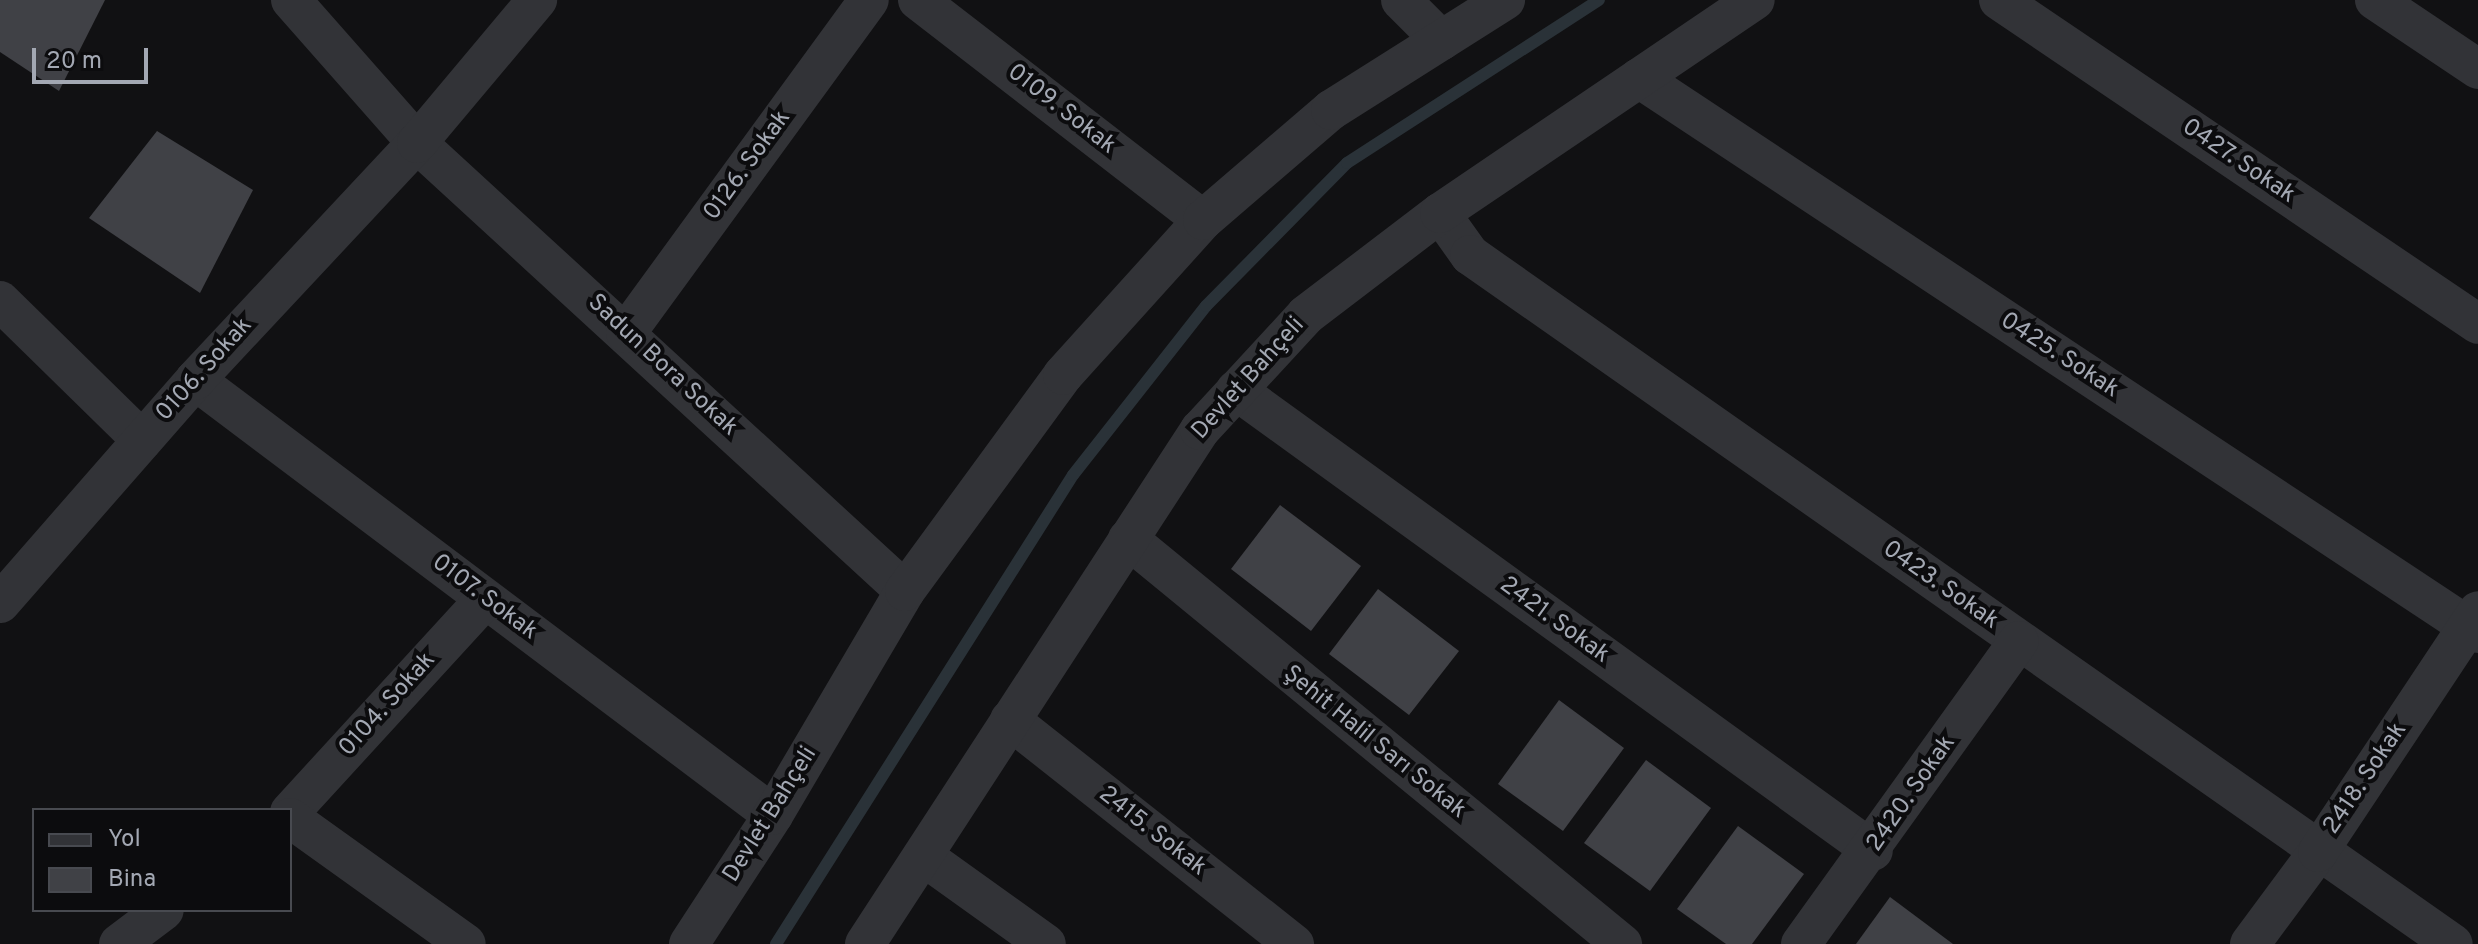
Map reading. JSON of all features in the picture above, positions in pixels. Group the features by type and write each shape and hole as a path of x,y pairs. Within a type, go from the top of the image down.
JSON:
{"street":[{"name":"Sadun Bora Sokak","path":"291,0 417,143 905,591"},
{"name":"0106. Sokak","path":"0,603 195,380 417,143 537,0"},
{"name":"0126. Sokak","path":"626,333 869,0"},
{"name":"0109. Sokak","path":"918,0 1203,220"},
{"path":"1401,0 1441,40"},
{"name":"Devlet Bahçeli","path":"689,944 773,815 905,591 1063,375 1203,220 1331,110 1505,0"},
{"name":"Devlet Bahçeli","path":"865,944 1200,430 1306,315 1440,213 1755,0"},
{"name":"0427. Sokak","path":"1999,0 2478,324"},
{"path":"2375,0 2478,69"},
{"name":"0425. Sokak","path":"1639,78 2475,624"},
{"name":"0423. Sokak","path":"1440,213 1470,255 2453,944"},
{"path":"0,301 142,440"},
{"name":"0107. Sokak","path":"195,380 773,815"},
{"name":"2421. Sokak","path":"1236,390 1873,851"},
{"name":"Şehit Halil Sarı Sokak","path":"1128,539 1622,944"},
{"name":"0104. Sokak","path":"292,813 485,599"},
{"name":"2418. Sokak","path":"2250,944 2318,852 2475,624"},
{"name":"2420. Sokak","path":"1801,944 1873,851 2019,641"},
{"name":"2415. Sokak","path":"1010,720 1294,944"},
{"path":"292,816 466,944"},
{"path":"923,856 1046,944"},
{"path":"119,944 161,912"}],"building":[{"path":"0,0 105,0 59,91 0,52"},
{"path":"157,131 253,190 200,293 89,218"},
{"path":"1280,505 1361,566 1311,631 1231,569"},
{"path":"1378,589 1459,651 1409,715 1329,654"},
{"path":"1559,700 1624,748 1563,831 1498,784"},
{"path":"1646,760 1711,808 1650,891 1584,843"},
{"path":"1738,826 1804,874 1752,944 1726,944 1677,909"},
{"path":"1890,897 1953,944 1856,944"}],"waterway":[{"path":"776,944 1073,475 1206,306 1347,163 1599,0"}]}
